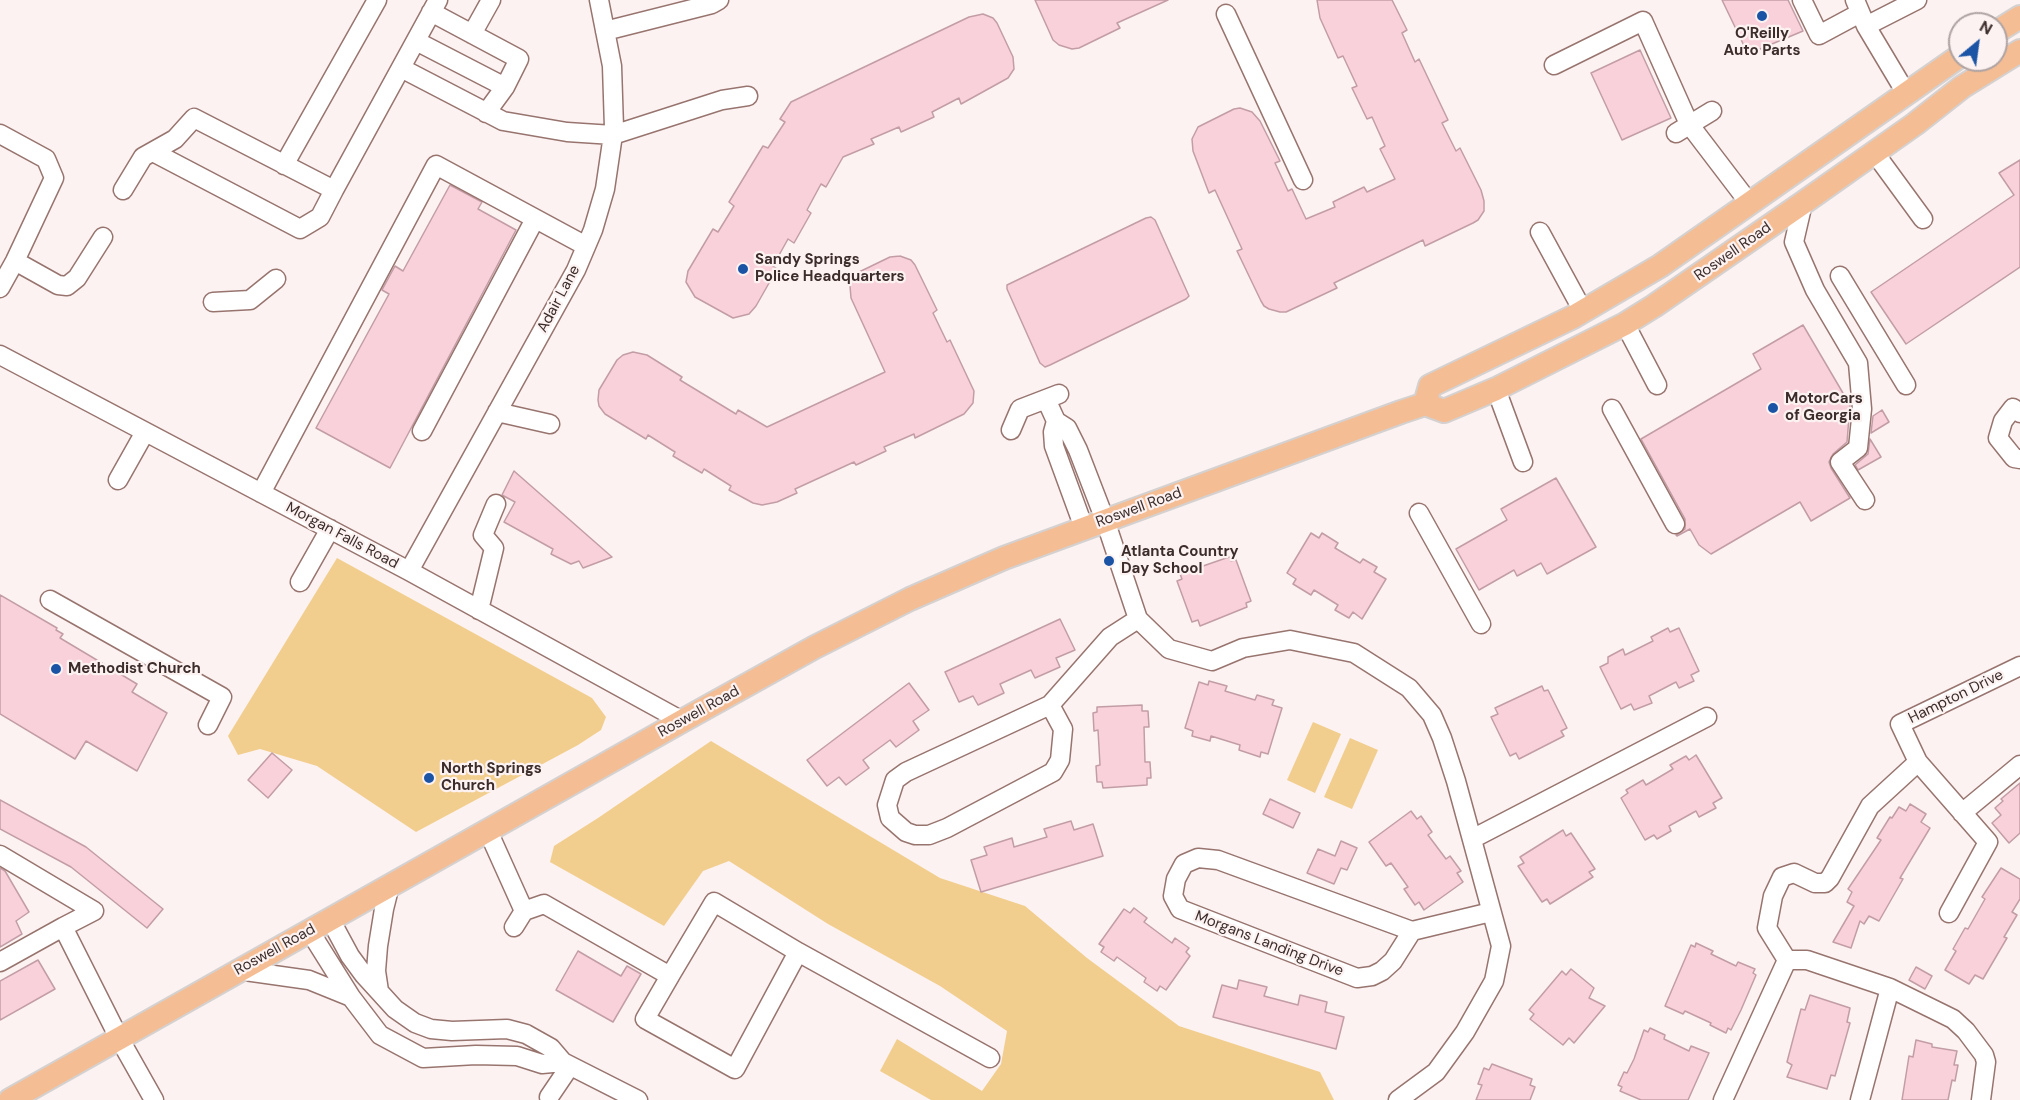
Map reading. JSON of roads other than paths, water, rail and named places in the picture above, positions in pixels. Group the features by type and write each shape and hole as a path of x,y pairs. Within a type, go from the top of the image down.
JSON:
{"main road":[{"name":"Roswell Road","path":"10,1100 682,721 815,647 910,599 1004,558 1425,404 1444,411 1496,389 1625,324 1803,203 1962,87 2020,51"},
{"name":"Roswell Road","path":"1425,404 1430,386 1583,311 1660,266 1948,64"}],"street":[{"path":"284,165 377,0"},
{"path":"472,34 491,0"},
{"name":"Adair Lane","path":"409,571 576,270 593,230 605,189 613,135 612,66 599,0"},
{"path":"605,31 712,4 719,0"},
{"path":"1802,0 1819,35 1860,13 1917,0"},
{"path":"153,152 300,229 320,217 435,6 472,34 519,60 505,87 486,113"},
{"path":"1860,13 1906,93"},
{"path":"1226,14 1303,180"},
{"path":"1554,64 1643,21 1683,129 1750,204"},
{"path":"416,41 505,87"},
{"path":"446,91 460,64"},
{"path":"401,68 503,121 567,132 613,135 722,100 748,96"},
{"path":"1683,129 1712,111"},
{"path":"123,190 143,157 175,139 194,118 334,190"},
{"path":"0,134 46,159 54,178 0,288"},
{"path":"1874,152 1923,219"},
{"path":"261,493 436,165 586,246"},
{"path":"1803,203 1794,242 1815,290 1858,363 1862,409 1858,448 1840,462 1865,500"},
{"path":"422,431 535,219"},
{"path":"1540,232 1583,311"},
{"path":"15,261 58,285 67,285 77,278 103,237"},
{"path":"1840,276 1906,385"},
{"path":"213,302 250,300 276,279"},
{"path":"1625,324 1657,385"},
{"name":"Morgan Falls Road","path":"0,355 409,571 682,721"},
{"path":"1496,389 1523,462"},
{"path":"1011,430 1020,409 1053,396 1056,421 1067,428 1074,441 1095,524 1138,619 1169,649 1212,661 1243,648 1290,640 1354,653 1409,688 1431,715 1442,738 1500,946 1494,981 1465,1032 1436,1072 1398,1100"},
{"path":"1612,409 1675,524"},
{"path":"2016,411 2003,421 1998,438 2014,458 2020,459"},
{"path":"497,412 550,424"},
{"path":"118,480 145,432"},
{"path":"479,610 494,548 483,535 496,504"},
{"path":"1419,513 1481,624"},
{"path":"300,582 330,529"},
{"path":"50,600 222,697 208,725"},
{"path":"1050,705 1063,729 1060,760 1053,772 947,828 929,835 915,835 906,832 890,818 887,805 895,780 906,772 1050,705 1110,637 1138,619"},
{"name":"Hampton Drive","path":"1918,762 1900,724 2020,666"},
{"path":"1472,839 1707,717"},
{"path":"1787,960 1767,928 1773,896 1782,877 1794,873 1815,883 1825,883 1870,806 1918,762 1988,843 1949,913"},
{"path":"1962,813 2020,765"},
{"path":"488,831 524,911"},
{"path":"0,855 94,911 0,962"},
{"name":"Morgans Landing Drive","path":"1198,858 1218,861 1412,931 1393,961 1382,971 1372,976 1357,978 1180,909 1173,896 1176,879 1184,864 1198,858"},
{"path":"379,991 376,971 378,946 390,885"},
{"path":"798,952 735,1069 645,1019 714,902 798,952 990,1058"},
{"path":"514,927 524,911 544,904 670,976"},
{"path":"1412,931 1491,912"},
{"path":"330,919 350,956 395,1009 415,1023 431,1029 452,1031 507,1029 526,1034 551,1048 566,1064 638,1100"},
{"path":"63,927 119,1038 154,1100"},
{"path":"309,930 351,997 380,1035 423,1058 476,1055 517,1056 542,1064 566,1064"},
{"path":"1787,960 1807,960 1890,988 1953,1019 1966,1031 1984,1055 1986,1062 1981,1100"},
{"path":"1723,1100 1787,960"},
{"path":"238,970 309,980 351,997"},
{"path":"1860,1100 1890,988"},
{"path":"549,1097 566,1064"}],"place":[{"name":"O'Reilly Auto Parts","path":"1762,16"},
{"name":"Sandy Springs Police Headquarters","path":"743,269"},
{"name":"MotorCars of Georgia","path":"1773,408"},
{"name":"Atlanta Country Day School","path":"1109,561"},
{"name":"Methodist Church","path":"56,669"},
{"name":"North Springs Church","path":"429,778"}]}
